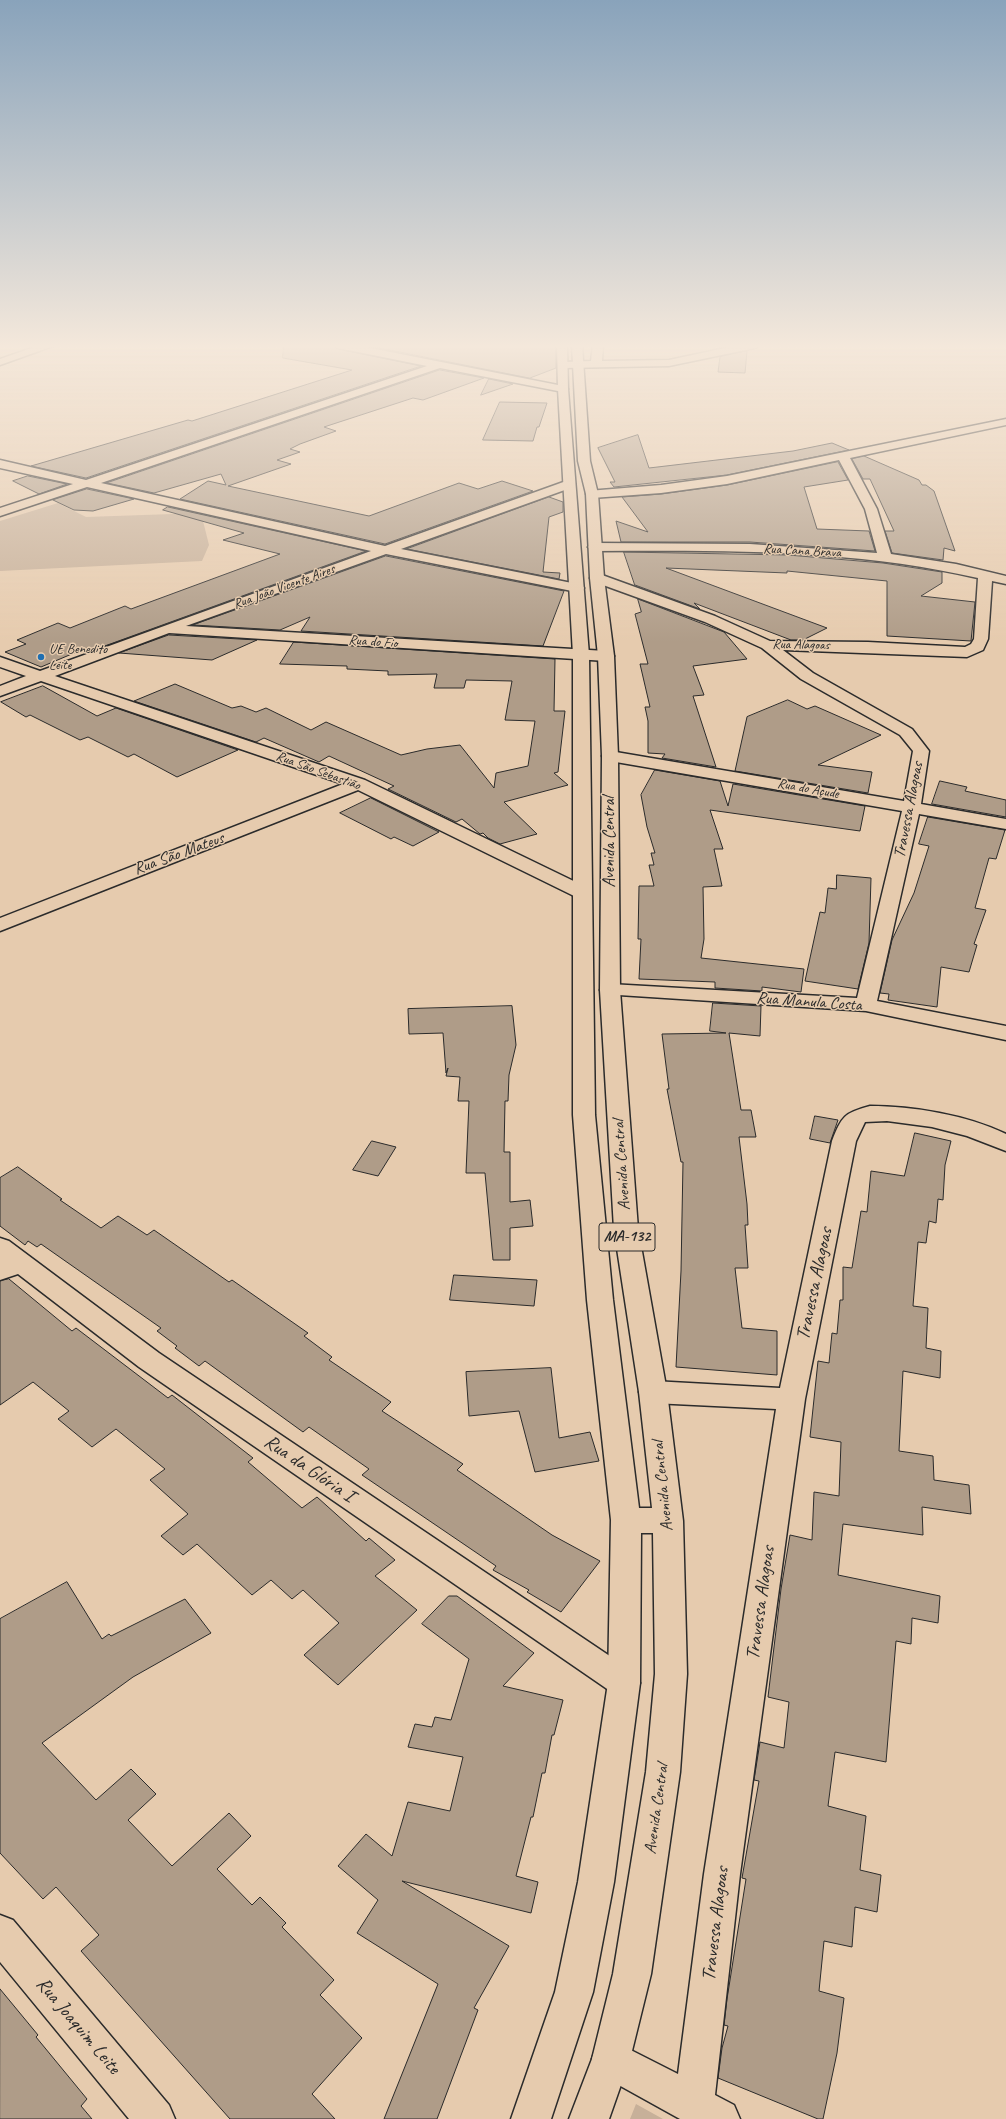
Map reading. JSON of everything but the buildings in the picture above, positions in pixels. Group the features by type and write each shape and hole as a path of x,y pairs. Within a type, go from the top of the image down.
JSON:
{"street":[{"path":"0,512 206,444"},
{"name":"MA-132","path":"531,2119 542,2093 574,1992 596,1882 624,1684 626,1520 600,1292 584,1115 581,892 581,656 587,583 569,484 570,444"},
{"name":"Avenida Central","path":"582,444 584,461 592,494 595,547 587,583 606,656 610,756 610,990 626,1229 653,1392 668,1521 671,1674 663,1772 632,1974 611,2059 590,2119"},
{"path":"592,494 697,485 897,444"},
{"path":"842,455 871,509 885,556"},
{"name":"Rua Alagoas","path":"0,464 386,550 587,583 704,616 767,645 868,646 970,652 978,647 981,639 985,575"},
{"name":"Rua João Vicente Aires","path":"0,691 45,676 165,629 569,484"},
{"name":"Rua Cana Brava","path":"595,547 715,547 885,556 931,563 1006,580"},
{"name":"Rua do Fio","path":"165,629 581,656 606,656"},
{"name":"Travessa Alagoas","path":"767,645 807,676 906,732 914,740 920,751 921,759 912,807 866,1005"},
{"name":"Rua São Sebastião","path":"0,662 45,676 359,784 581,892"},
{"name":"Rua do Açude","path":"610,756 1006,824"},
{"name":"Rua São Mateus","path":"0,925 359,784"},
{"name":"Rua Manula Costa","path":"610,990 866,1005 1006,1033"},
{"name":"Travessa Alagoas","path":"707,2112 722,1874 791,1399 844,1141 852,1122 857,1117 865,1114 896,1114 958,1126 1006,1143"},
{"name":"Rua da Glória I","path":"7,1260 149,1360 624,1684"},
{"path":"653,1392 791,1399"},
{"path":"626,1520 668,1521"},
{"name":"Rua Joaquim Leite","path":"0,1933 156,2119"},
{"path":"611,2059 707,2112"}],"shaded area":[{"path":"58,503 86,517 201,513 209,545 202,561 0,571 0,521"},
{"path":"636,2104 663,2119 630,2119"}],"place":[{"name":"UE Benedito Leite","path":"41,657"}]}
